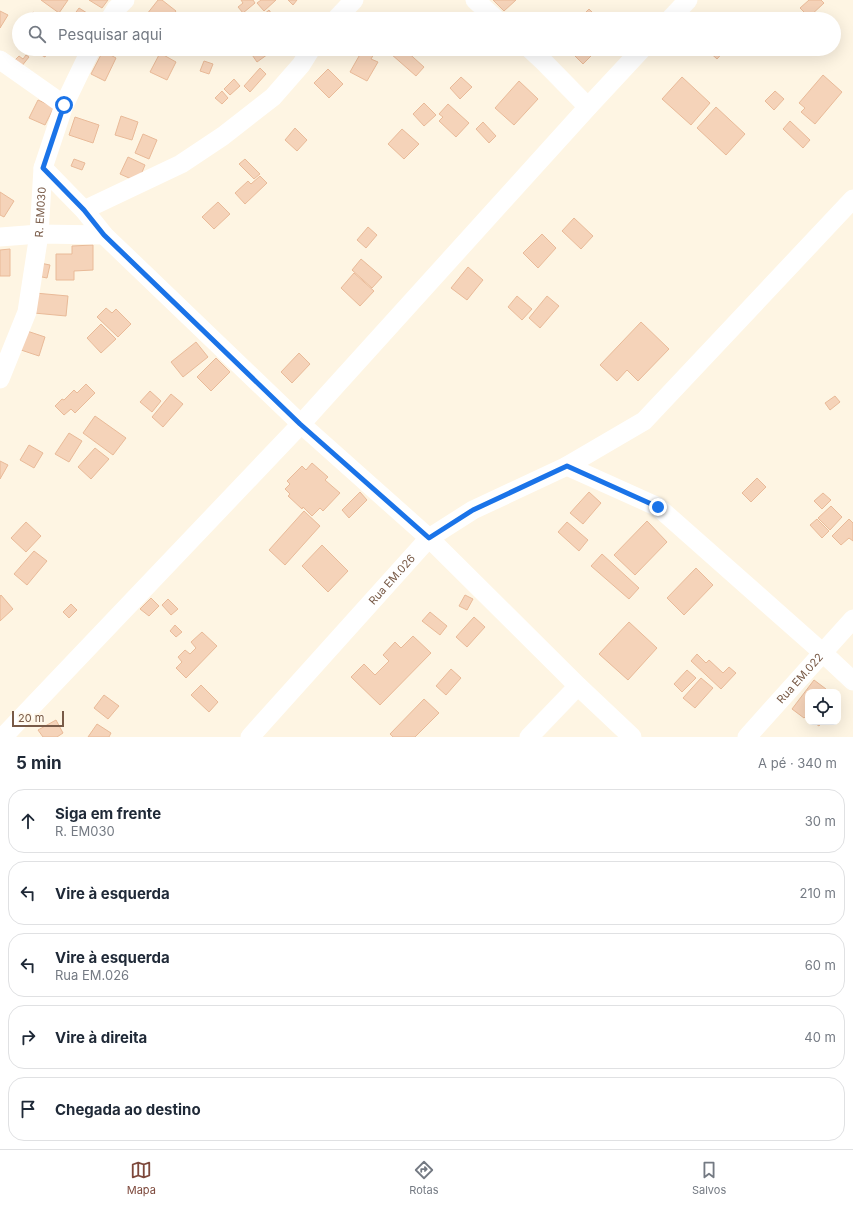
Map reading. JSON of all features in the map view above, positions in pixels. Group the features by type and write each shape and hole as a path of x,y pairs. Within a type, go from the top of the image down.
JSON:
{"street":[{"path":"114,12 125,0"},
{"path":"343,12 354,0"},
{"path":"475,0 488,12"},
{"path":"677,12 688,0"},
{"name":"R. EM030","path":"0,379 27,312 39,234 43,168 64,105 88,56"},
{"path":"84,210 181,164 223,136 272,97 302,65 307,56"},
{"path":"537,56 588,107"},
{"path":"2,737 300,424 635,56"},
{"path":"0,60 64,105"},
{"path":"43,168 84,210 104,235 300,424 429,538 578,686 632,737"},
{"name":"Rua EM.026","path":"250,737 429,538 473,510 567,466 644,421 853,199"},
{"path":"0,236 39,234 104,235"},
{"path":"567,466 658,507 853,681"},
{"name":"Rua EM.022","path":"747,737 853,619"},
{"path":"529,737 578,686"}],"building":[{"path":"41,0 68,0 60,12"},
{"path":"89,0 108,0 102,8"},
{"path":"158,0 162,0 176,11 175,12 149,12"},
{"path":"241,0 253,0 255,3 242,12 238,7 243,3"},
{"path":"261,0 276,0 264,11 257,3"},
{"path":"288,0 297,0 293,5"},
{"path":"493,0 516,0 504,11"},
{"path":"809,0 821,0 824,3 814,12 804,12 800,8"},
{"path":"79,8 85,12 76,12"},
{"path":"0,11 8,15 0,28"},
{"path":"19,56 23,59 25,56 29,57 21,67 14,61"},
{"path":"100,56 112,56 116,58 105,81 91,74"},
{"path":"158,56 165,56 176,62 167,80 150,72"},
{"path":"253,56 265,56 257,62"},
{"path":"359,56 373,56 371,59 378,62 367,81 350,72"},
{"path":"393,56 412,56 424,67 416,76"},
{"path":"575,56 591,56 583,64"},
{"path":"204,61 213,64 209,74 200,71"},
{"path":"260,68 266,74 250,92 244,86"},
{"path":"328,69 343,84 329,98 314,83"},
{"path":"823,75 842,92 815,124 801,112 805,108 799,103"},
{"path":"461,77 472,87 460,99 450,88"},
{"path":"682,77 710,103 691,125 662,99"},
{"path":"234,79 240,86 230,95 224,89"},
{"path":"519,81 538,99 514,125 495,108"},
{"path":"222,91 228,98 222,104 215,98"},
{"path":"775,91 784,99 774,110 765,101"},
{"path":"38,100 54,107 45,125 29,118"},
{"path":"424,103 436,115 424,126 413,114"},
{"path":"448,104 469,123 456,137 439,121 443,117 439,114"},
{"path":"716,107 745,134 726,155 697,128"},
{"path":"121,116 138,122 132,140 115,135"},
{"path":"75,117 99,125 93,143 69,135"},
{"path":"790,121 810,140 803,148 783,129"},
{"path":"483,122 496,136 489,143 476,129"},
{"path":"295,128 307,140 297,151 285,140"},
{"path":"402,129 419,144 404,159 388,144"},
{"path":"143,134 157,140 149,159 135,153"},
{"path":"128,157 145,165 138,182 120,174"},
{"path":"74,159 85,163 82,170 71,166"},
{"path":"245,159 260,174 254,179 239,164"},
{"path":"260,176 267,183 245,204 235,193 248,181 251,184"},
{"path":"0,192 14,201 4,217 0,215"},
{"path":"218,202 230,214 214,229 202,217"},
{"path":"574,218 593,236 581,249 562,231"},
{"path":"368,227 377,235 366,248 357,240"},
{"path":"542,234 556,248 538,268 523,253"},
{"path":"93,245 93,270 74,271 74,280 56,280 56,254 72,254 72,246"},
{"path":"10,249 10,276 0,276 0,250"},
{"path":"361,259 382,277 372,288 352,270"},
{"path":"40,263 50,265 47,278 37,276"},
{"path":"468,267 483,280 467,300 451,288"},
{"path":"354,273 374,291 360,306 341,288"},
{"path":"35,293 68,296 66,316 34,313"},
{"path":"517,296 532,309 522,320 508,307"},
{"path":"547,296 559,306 540,328 529,318"},
{"path":"106,308 112,313 116,309 131,324 118,337 97,317"},
{"path":"641,322 669,349 638,381 627,370 617,381 600,365"},
{"path":"101,324 116,339 101,353 87,338"},
{"path":"27,331 45,337 39,356 21,350"},
{"path":"196,342 208,357 183,377 171,362"},
{"path":"299,353 310,364 292,383 281,372"},
{"path":"216,358 230,372 211,391 197,377"},
{"path":"86,384 95,393 75,413 71,409 64,415 55,406 62,399 64,400 74,390 77,393"},
{"path":"150,391 161,401 152,412 140,402"},
{"path":"171,394 183,404 163,427 152,417"},
{"path":"835,396 840,402 830,410 825,403"},
{"path":"95,416 126,438 113,455 83,433"},
{"path":"69,433 82,441 69,462 55,454"},
{"path":"29,445 43,453 34,468 20,460"},
{"path":"95,448 109,459 91,479 78,467"},
{"path":"0,461 8,465 0,479"},
{"path":"312,463 328,477 325,480 340,493 323,511 320,508 312,516 288,496 290,494 285,489 290,484 287,481 302,466 306,470"},
{"path":"757,478 766,487 751,502 742,493"},
{"path":"360,492 367,500 349,518 342,510"},
{"path":"589,492 601,503 583,524 570,513"},
{"path":"823,493 831,500 822,509 814,501"},
{"path":"831,506 842,517 830,530 818,518"},
{"path":"304,511 320,526 285,565 269,550"},
{"path":"817,519 829,531 822,538 810,525"},
{"path":"849,519 853,523 853,541 849,538 841,545 832,536"},
{"path":"647,521 667,542 635,575 614,555"},
{"path":"26,522 41,536 26,552 11,538"},
{"path":"567,522 588,540 579,551 558,532"},
{"path":"322,545 348,571 328,592 302,566"},
{"path":"34,551 47,561 27,585 14,574"},
{"path":"602,554 639,588 629,599 591,566"},
{"path":"696,568 713,585 684,615 667,598"},
{"path":"1,595 13,609 0,621 0,596"},
{"path":"465,595 473,599 467,610 459,606"},
{"path":"151,598 159,606 149,616 140,609"},
{"path":"168,599 178,609 171,615 162,605"},
{"path":"71,604 77,610 69,618 63,612"},
{"path":"430,612 447,626 440,635 422,621"},
{"path":"474,617 485,627 467,647 456,637"},
{"path":"629,622 657,648 628,680 599,654"},
{"path":"175,625 182,632 176,637 170,631"},
{"path":"202,632 217,646 186,678 176,668 182,662 178,657 185,650 190,654 196,648 191,642"},
{"path":"413,636 431,653 380,705 351,677 364,664 375,675 389,661 383,655 395,642 401,648"},
{"path":"697,654 706,663 709,660 723,673 729,667 736,673 721,689 691,661"},
{"path":"451,669 461,678 446,695 436,686"},
{"path":"687,670 696,678 682,692 674,684"},
{"path":"701,678 713,688 695,708 683,698"},
{"path":"814,680 826,689 807,689"},
{"path":"201,685 218,702 209,712 191,695"},
{"path":"805,692 805,717 804,718 792,709"},
{"path":"104,695 119,706 108,719 94,708"},
{"path":"424,699 439,713 415,737 393,737 390,734"},
{"path":"56,720 63,733 57,737 43,737 38,730"},
{"path":"97,724 111,733 109,737 88,737"}],"route":[{"path":"64,105 43,168 84,210 104,235 300,424 429,538 473,510 567,466 658,507"}]}
